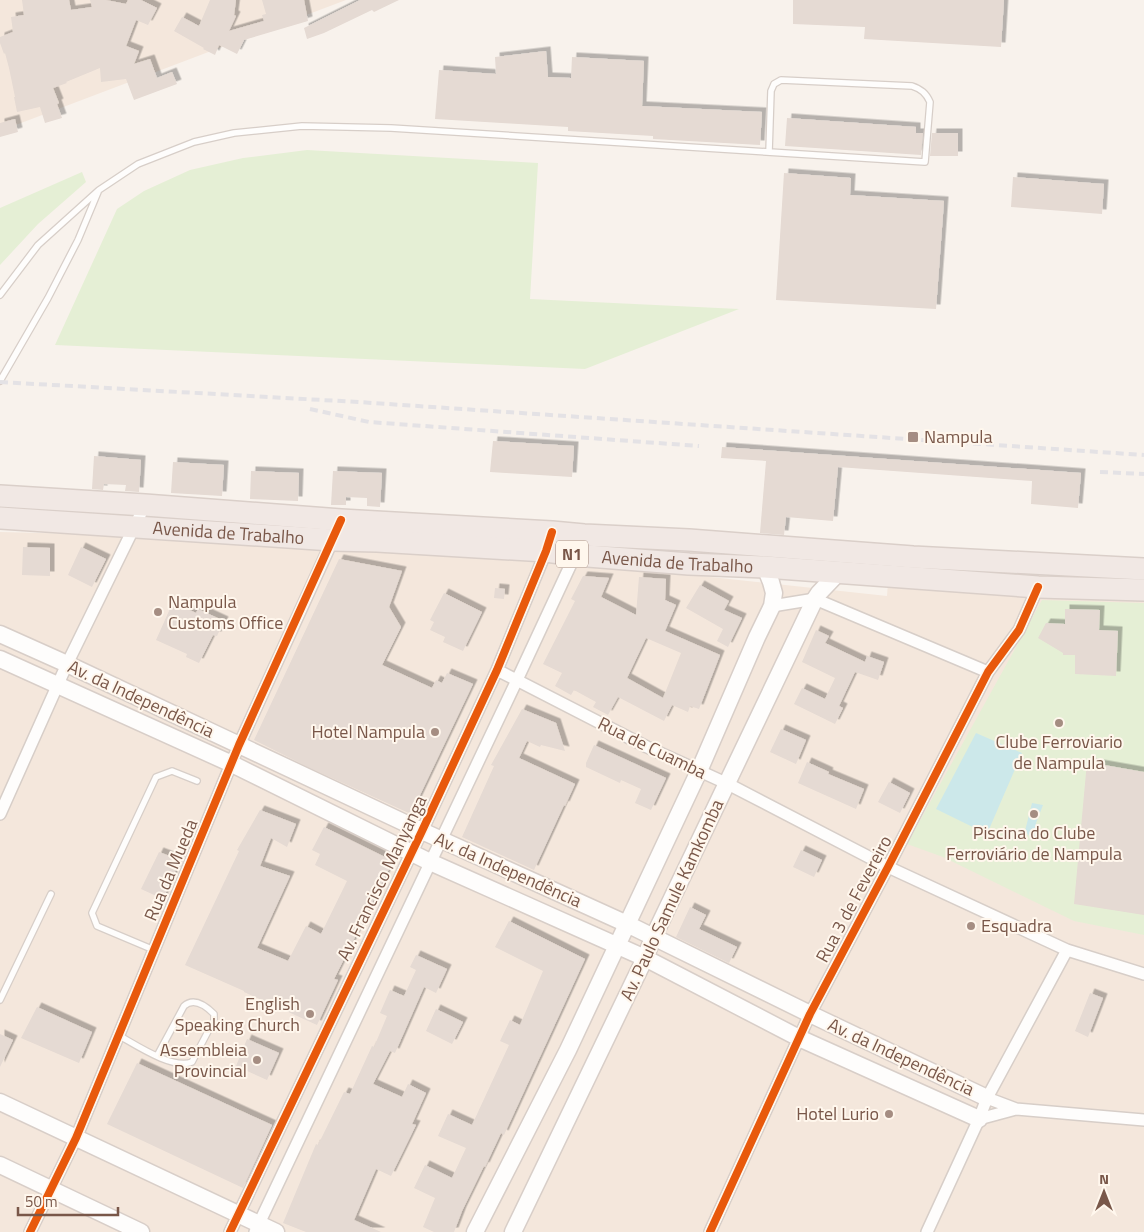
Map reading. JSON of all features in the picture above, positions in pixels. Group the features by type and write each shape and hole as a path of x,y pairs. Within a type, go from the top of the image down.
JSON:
{"highway":[{"name":"Avenida de Trabalho","path":"0,496 342,520 549,542 575,555 689,564 839,572 1038,588 1144,590"},
{"name":"Avenida de Trabalho","path":"0,518 332,540 549,542 584,535 689,540 913,557 1144,569"},
{"path":"689,540 689,564"},
{"path":"968,582 969,559"}],"main road":[{"name":"Av. Paulo Samule Kamkomba","path":"475,1232 568,1050 618,945 772,606 774,593 765,567"},
{"name":"Av. Paulo Samule Kamkomba","path":"513,1232 815,599 839,572"},
{"name":"Av. da Independência","path":"0,634 441,840 627,924 987,1098"},
{"name":"Av. da Independência","path":"0,659 232,764 410,853 618,945 799,1038 979,1119"},
{"path":"0,1102 238,1214 257,1228 276,1232"},
{"path":"0,1165 141,1232"}],"street":[{"path":"0,814 57,685 145,505"},
{"name":"Rua da Mueda","path":"30,1232 76,1138 239,745 342,520"},
{"name":"Av. Francisco Manyanga","path":"257,1228 584,535"},
{"name":"Av. Francisco Manyanga","path":"230,1232 497,670 549,542"},
{"name":"Rua 3 de Fevereiro","path":"710,1232 810,1014 988,672 1019,630 1038,588"},
{"path":"772,606 815,599 988,672"},
{"name":"Rua de Cuamba","path":"497,670 647,747 728,784 888,867 1067,950 1144,974"},
{"path":"927,1232 987,1098 1067,950"},
{"path":"987,1098 1016,1109 1144,1120"},
{"path":"979,1119 1016,1109"}],"lane":[{"path":"0,295 38,245 99,190 138,164 194,142 234,133 302,126 391,128 925,162 930,102 926,94 912,86 781,80 774,84 771,91 768,152"},
{"path":"0,381 61,273 78,240 99,190"},
{"path":"154,950 97,926 92,913 156,777 172,771 197,781"},
{"path":"0,1000 51,894"},
{"path":"118,1036 157,1056 176,1063 186,1064 192,1062 214,1020 214,1014 208,1008 194,1002 188,1002 157,1056"}],"shaded area":[{"path":"0,0 346,0 0,131"},
{"path":"0,532 377,541 887,596 889,568 1144,587 1144,1232 0,1232"}],"green space":[{"path":"307,150 538,163 530,299 739,309 585,369 55,345 117,209 144,191 190,170 243,158"},
{"path":"82,172 86,182 38,224 0,265 0,208"},
{"name":"Clube Ferroviario de Nampula","path":"1042,600 1144,603 1144,935 1074,921 943,857 907,844"}],"water":[{"path":"976,733 1022,753 987,834 936,809"},
{"name":"Piscina do Clube Ferroviário de Nampula","path":"1032,803 1043,805 1036,823 1038,835 1032,839 1025,831"}],"building":[{"path":"22,0 69,0 71,10 92,7 90,0 106,0 126,4 128,0 141,0 157,8 148,25 136,20 126,46 139,51 134,64 150,59 157,78 172,72 177,84 134,100 126,79 101,82 100,68 53,88 62,118 45,123 40,107 17,112 9,68 0,43 0,37 13,32 11,17 24,15"},
{"path":"210,0 236,0 234,15 236,16 229,31 264,21 262,15 266,14 262,0 304,0 308,21 244,40 237,54 219,45 215,55 174,31 182,17 199,26"},
{"path":"360,0 399,0 307,39 304,28"},
{"path":"793,0 1004,0 1001,47 864,39 865,27 793,24"},
{"path":"546,51 548,77 571,78 572,57 644,61 642,106 762,112 760,145 653,139 653,136 568,131 568,127 435,119 439,70 496,74 495,57"},
{"path":"787,118 916,127 916,133 923,133 921,155 785,146"},
{"path":"15,119 18,132 0,137 0,123"},
{"path":"932,133 958,133 958,156 930,156"},
{"path":"784,173 851,178 850,195 944,201 936,309 776,300"},
{"path":"1013,177 1104,184 1102,214 1011,207"},
{"path":"493,441 574,446 572,477 490,472"},
{"path":"722,447 1081,473 1078,508 1031,504 1032,481 838,467 833,521 786,517 784,535 760,533 766,461 721,458"},
{"path":"94,456 141,460 139,492 125,491 126,485 104,484 103,490 92,489"},
{"path":"173,462 224,465 222,496 171,493"},
{"path":"251,471 299,473 298,501 250,499"},
{"path":"333,471 382,473 380,507 367,506 367,498 346,497 346,505 331,505"},
{"path":"23,547 50,548 50,576 22,575"},
{"path":"81,547 106,559 92,587 68,575"},
{"path":"339,559 402,571 389,607 401,627 382,665 432,688 436,680 442,683 447,673 473,684 411,814 254,740"},
{"path":"583,576 609,578 601,597 636,615 639,577 666,579 665,600 676,605 665,631 720,655 699,709 690,706 688,712 672,705 664,721 618,697 608,715 593,707 596,702 574,690 571,695 555,686 562,673 543,664 575,601 571,599","holes":["646,638 681,653 663,698 627,678"]},
{"path":"700,585 729,601 724,610 742,618 728,647 717,641 723,629 686,608"},
{"path":"495,588 505,589 504,599 494,598"},
{"path":"444,593 482,612 463,651 443,642 445,637 430,630 434,622 430,620"},
{"path":"173,602 196,613 198,609 224,621 217,636 213,635 199,663 186,657 187,654 156,640"},
{"path":"1065,609 1100,610 1099,630 1118,631 1116,676 1075,674 1075,655 1063,655 1063,653 1038,638 1046,623 1065,624"},
{"path":"816,630 829,636 825,643 865,662 867,656 884,662 878,680 855,672 839,706 843,708 835,724 794,704 802,688 825,699 835,678 802,662"},
{"path":"522,709 556,723 565,751 541,745 540,747 527,741 519,758 575,784 534,870 462,837 494,766 491,765"},
{"path":"781,729 806,740 796,764 770,752"},
{"path":"594,745 666,778 651,810 635,803 641,789 621,780 620,783 586,767"},
{"path":"807,762 829,772 828,774 864,789 856,809 798,783"},
{"path":"1087,762 1144,772 1144,915 1074,904"},
{"path":"889,782 910,793 900,813 878,802"},
{"path":"260,810 296,824 287,847 271,838 260,866 290,876 257,948 288,961 306,926 321,934 347,881 315,865 320,854 312,850 324,827 393,861 334,979 338,980 317,1025 185,965 239,851 237,850"},
{"path":"801,850 822,860 814,877 793,867"},
{"path":"159,852 180,860 163,899 141,889"},
{"path":"690,907 706,915 699,929 737,947 729,963 676,937"},
{"path":"509,921 585,959 504,1135 501,1133 462,1211 454,1232 434,1232 423,1227 435,1198 414,1188 425,1165 452,1178 466,1148 438,1136 448,1114 472,1125 509,1045 500,1041 510,1020 520,1025 543,971 495,947"},
{"path":"416,955 447,969 436,993 424,987 395,1053 390,1051 373,1084 402,1097 408,1084 426,1093 412,1124 416,1125 391,1176 376,1169 354,1220 381,1232 306,1232 283,1223 316,1144 318,1145 344,1092 350,1094 372,1046 374,1047 387,1016 380,1013 390,990 404,996 416,970 410,967"},
{"path":"1090,993 1103,998 1088,1037 1075,1031"},
{"path":"37,1007 92,1032 79,1063 21,1038"},
{"path":"436,1009 463,1022 452,1044 426,1031"},
{"path":"0,1034 13,1040 0,1067"},
{"path":"247,1039 279,1053 267,1080 236,1066"},
{"path":"137,1063 272,1125 243,1188 107,1124"}],"railway":[{"path":"0,382 358,402 1144,455"},
{"path":"310,409 369,422 699,446"},
{"path":"1100,472 1144,474"}],"cycle path":[{"path":"30,1232 76,1138 239,745 341,520"},
{"path":"230,1232 497,670 552,532"},
{"path":"710,1232 810,1014 988,672 1019,630 1038,587"}],"place":[{"name":"Nampula","path":"913,437"},
{"name":"Nampula Customs Office","path":"158,612"},
{"name":"Clube Ferroviario de Nampula","path":"1059,723"},
{"name":"Hotel Nampula","path":"435,732"},
{"name":"Piscina do Clube Ferroviário de Nampula","path":"1034,814"},
{"name":"Esquadra","path":"971,926"},
{"name":"English Speaking Church","path":"310,1014"},
{"name":"Assembleia Provincial","path":"257,1060"},
{"name":"Hotel Lurio","path":"889,1114"}]}
